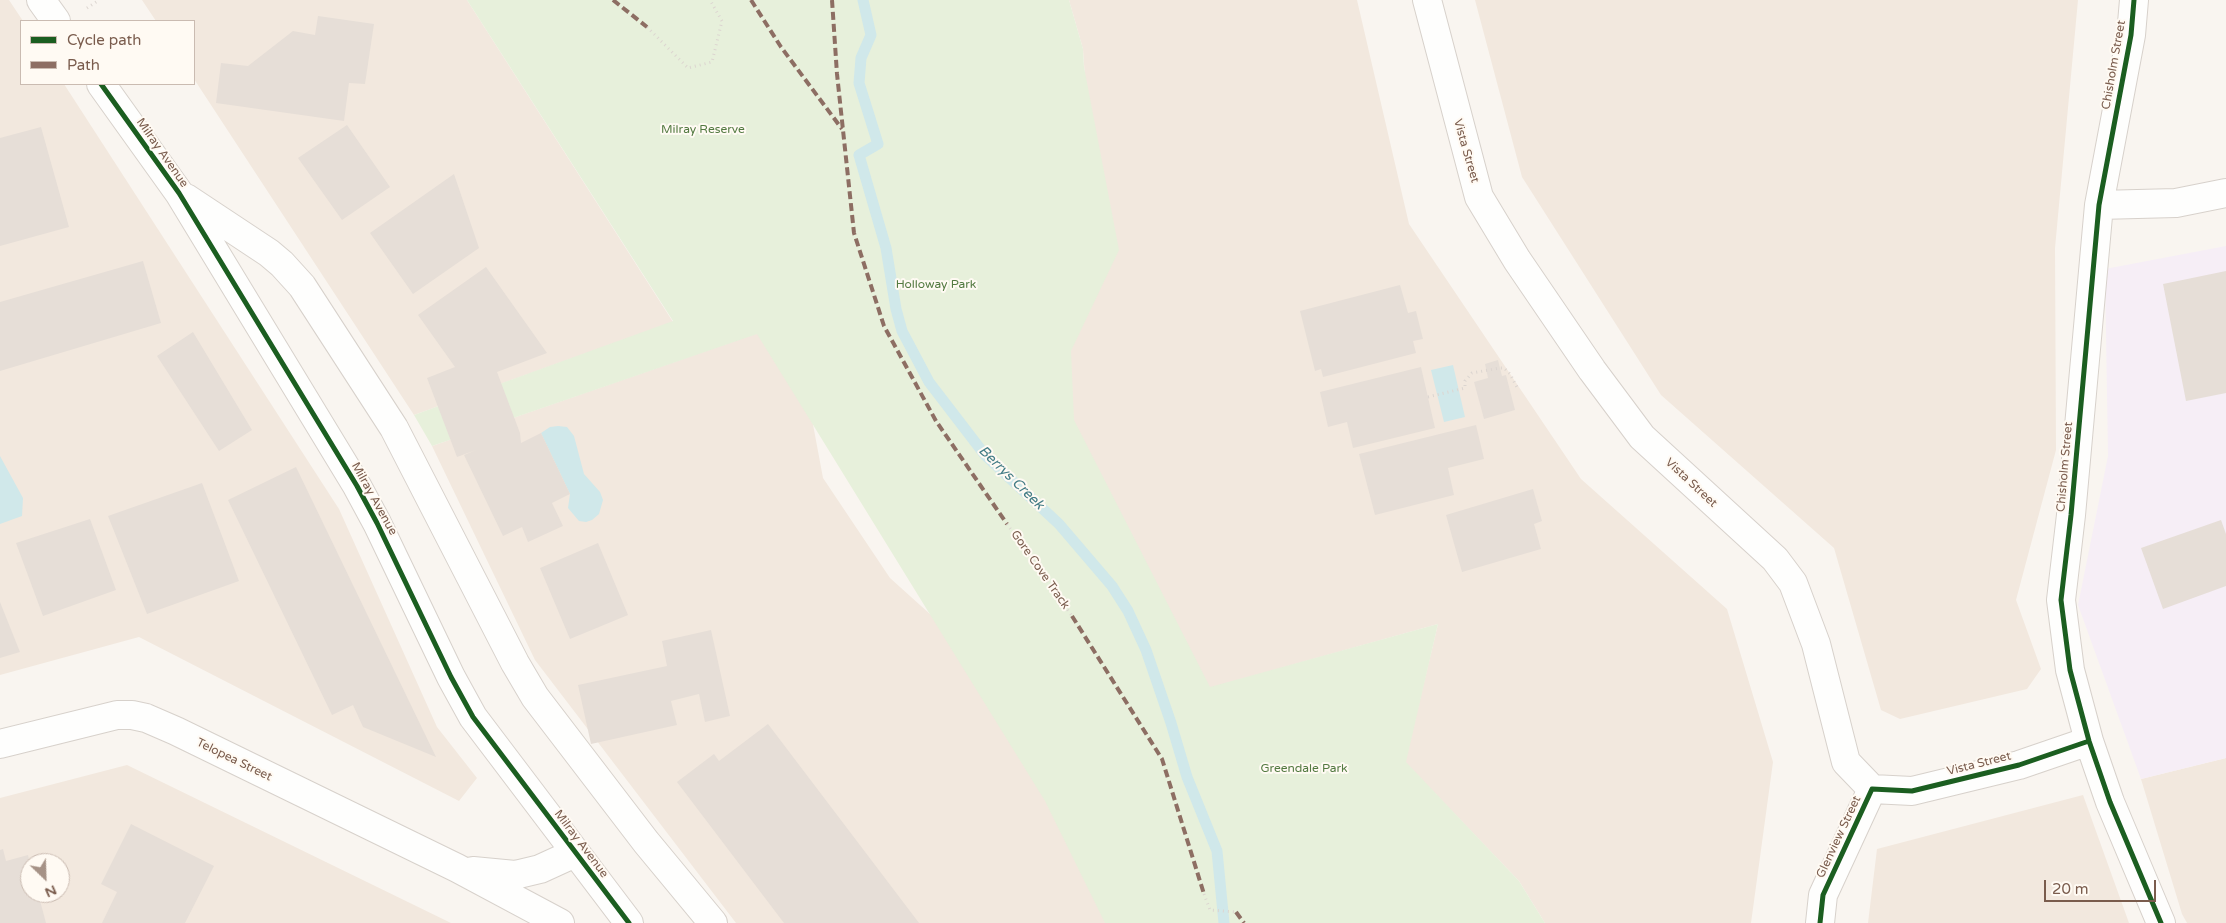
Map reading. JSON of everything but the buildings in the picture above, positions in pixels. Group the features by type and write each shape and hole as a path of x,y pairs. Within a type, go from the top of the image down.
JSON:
{"street":[{"path":"41,0 68,17"},
{"name":"Vista Street","path":"1427,0 1479,197 1517,260 1642,438 1775,559 1793,583 1816,644 1846,762 1872,789 1912,791 2019,765 2088,741"},
{"name":"Chisholm Street","path":"2134,0 2131,35 2099,205 2071,516 2061,600 2070,670 2088,741 2110,802 2162,923"},
{"name":"Milray Avenue","path":"102,85 179,193 369,506 451,677 473,717 629,923"},
{"name":"Milray Avenue","path":"179,193 268,253 282,264 302,286 394,428 515,664 535,697 646,842 713,923"},
{"path":"2099,205 2176,203 2226,193"},
{"name":"Telopea Street","path":"0,744 117,715 139,716 176,731 456,868 560,923"},
{"name":"Glenview Street","path":"1820,923 1823,895 1872,789"},
{"name":"Telopea Street","path":"456,868 497,875 515,875 545,868 575,853"}],"path":[{"path":"68,17 99,0"},
{"path":"647,27 688,68 712,62 722,21 710,0"},
{"path":"1428,397 1465,388 1465,381 1472,373 1504,368 1510,374 1518,389"},
{"path":"1204,894 1210,910 1236,912"}],"shaded area":[{"path":"0,0 9,0 22,20 20,20 20,85 65,85 339,509 437,727 477,778 459,801 139,637 0,675"},
{"path":"142,0 467,0 673,322 414,415 195,81 195,20 155,20"},
{"path":"1069,0 1357,0 1409,224 1581,479 1727,609 1773,762 1751,923 1545,923 1519,881 1405,762 1438,624 1188,694 1014,424 1094,216 1083,49"},
{"path":"1475,0 2078,0 2055,248 2056,450 2016,600 2041,669 2027,689 1900,719 1881,710 1834,548 1661,395 1522,177"},
{"path":"2226,246 2226,758 2141,779 2078,605 2108,456 2105,269"},
{"path":"778,326 809,403 823,478 890,578 981,660 1139,923 736,923 535,660 432,446"},
{"path":"2226,758 2226,923 2187,923 2182,914 2141,779"},
{"path":"127,765 451,923 0,923 0,798"},
{"path":"2083,795 2129,923 1868,923 1877,849"}],"green space":[{"path":"467,0 1069,0 1083,49 1084,67 1119,250 1071,351 1074,420 1210,687 1438,624 1406,762 1519,881 1545,923 1105,923 1045,801 757,334 432,446 414,415 673,321"}],"water":[{"path":"1453,365 1465,417 1444,422 1431,370"},
{"path":"550,427 567,427 574,436 584,474 600,492 603,500 599,514 586,522 579,521 568,508 570,494 541,433"},
{"path":"0,456 23,498 22,516 0,524"}],"waterway":[{"name":"Berrys Creek","path":"863,0 871,35 861,58 859,83 878,144 859,155 886,248 896,309 902,331 929,382 985,455 1059,524 1112,586 1128,611 1146,650 1187,777 1217,851 1224,923"}],"marked path":[{"path":"613,0 647,27"},
{"path":"751,0 781,47 842,129"},
{"path":"832,0 837,74 854,233 884,326 936,421 1007,524"},
{"path":"1072,616 1162,759 1204,894"},
{"path":"1236,912 1244,923"}],"cycle path":[{"path":"2134,0 2131,35 2099,205 2071,515 2061,600 2070,670 2089,741 2110,802 2161,923"},
{"path":"102,85 179,193 357,486 377,523 451,677 473,717 629,923"},
{"path":"1820,923 1823,895 1872,789 1912,791 2019,765 2089,741"}],"park label":[{"name":"Milray Reserve","path":"703,130"},
{"name":"Holloway Park","path":"936,285"},
{"name":"Greendale Park","path":"1304,769"}]}
